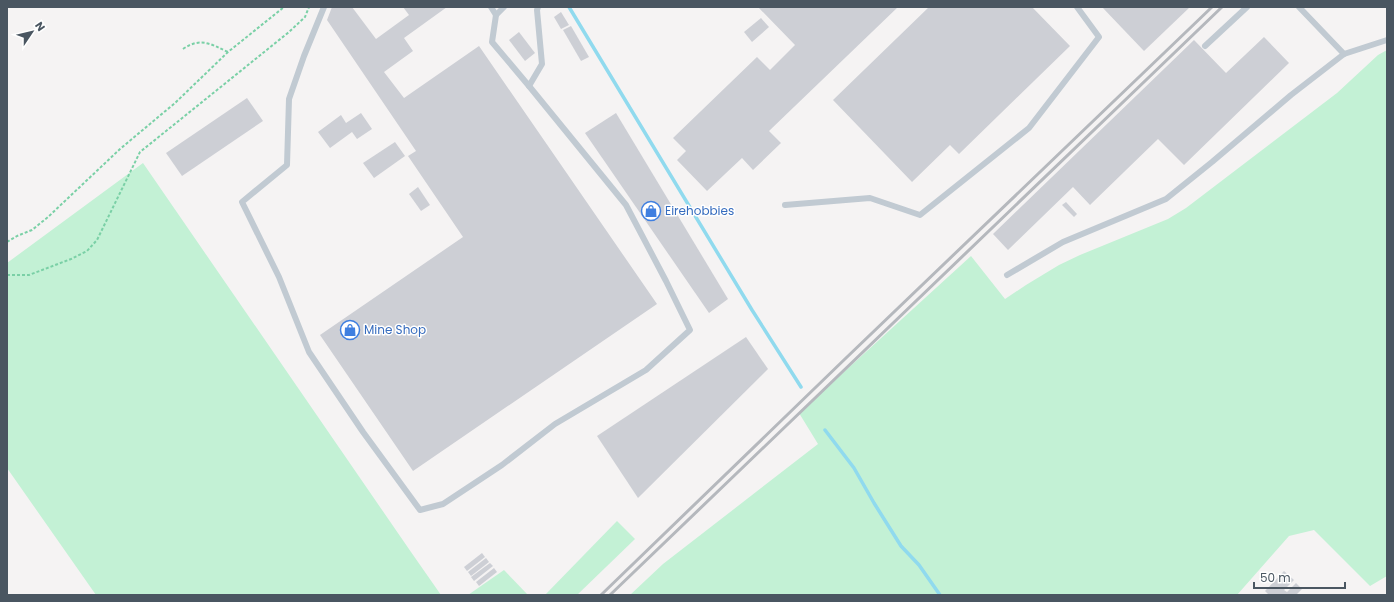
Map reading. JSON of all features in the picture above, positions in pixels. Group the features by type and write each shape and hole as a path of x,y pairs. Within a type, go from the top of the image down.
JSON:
{"lane":[{"path":"324,7 304,56 289,99 287,165 242,202 279,277 309,352 363,432 420,510 443,504 502,465 555,424 646,370 690,330 626,205 492,42 496,15 504,7"},
{"path":"491,7 496,15"},
{"path":"785,205 870,198 920,214 1029,128 1099,37 1077,7"},
{"path":"1205,46 1246,7"},
{"path":"1299,7 1344,54"},
{"path":"529,86 542,64 538,9"},
{"path":"1007,276 1064,242 1166,199 1291,95 1344,54 1387,40"}],"path":[{"path":"7,242 32,230 48,217 120,149 175,103 228,52 284,7"},
{"path":"7,275 29,275 72,259 87,251 97,240 140,152 289,32 305,17 309,7"},
{"path":"183,49 189,45 200,42 228,52"}],"green space":[{"path":"1387,50 1387,576 1370,586 1314,530 1289,536 1237,595 630,595 663,564 818,444 799,413 971,256 1005,299 1059,265 1168,219 1186,208 1337,93 1378,55"},
{"path":"143,163 441,595 96,595 7,468 7,263"},
{"path":"617,521 635,539 577,595 545,595"},
{"path":"504,570 528,595 468,595"}],"building":[{"path":"332,7 352,7 376,39 409,15 403,7 447,7 404,38 413,51 384,72 404,98 479,46 657,304 413,471 320,335 463,237 408,156 416,151 327,20"},
{"path":"758,7 898,7 769,131 781,143 753,170 742,158 707,191 677,160 686,151 673,138 757,57 770,70 795,45"},
{"path":"929,7 1032,7 1070,46 959,154 950,145 912,182 833,100"},
{"path":"1102,7 1190,7 1144,51"},
{"path":"561,12 569,25 561,29 554,17"},
{"path":"761,18 769,27 752,42 744,32"},
{"path":"571,26 589,57 581,61 563,30"},
{"path":"519,32 535,53 525,61 509,40"},
{"path":"1264,37 1289,63 1184,165 1158,139 1090,205 1073,187 1008,250 993,234 1194,40 1226,73"},
{"path":"247,98 263,121 182,176 166,153"},
{"path":"361,113 372,129 357,139 352,132 330,148 318,132 341,115 346,123"},
{"path":"616,113 728,299 709,313 585,133"},
{"path":"395,142 405,156 374,178 363,163"},
{"path":"418,187 430,205 421,211 409,194"},
{"path":"1066,202 1077,214 1074,217 1062,205"},
{"path":"746,337 768,369 638,498 597,436"},
{"path":"482,553 485,557 467,571 464,567"},
{"path":"486,558 489,562 471,576 468,572"},
{"path":"490,563 493,566 474,581 471,577"},
{"path":"494,568 497,572 479,586 476,582"},
{"path":"1284,571 1294,580 1284,590 1287,592 1296,583 1302,589 1296,595 1269,595 1265,591"}],"waterway":[{"path":"569,7 752,310 801,387"},
{"path":"825,430 854,468 901,546 919,565 940,595"}],"railway":[{"path":"601,595 1212,7"},
{"path":"610,595 1222,7"}],"place":[{"name":"Eirehobbies","path":"651,211"},
{"name":"Mine Shop","path":"350,330"}]}
